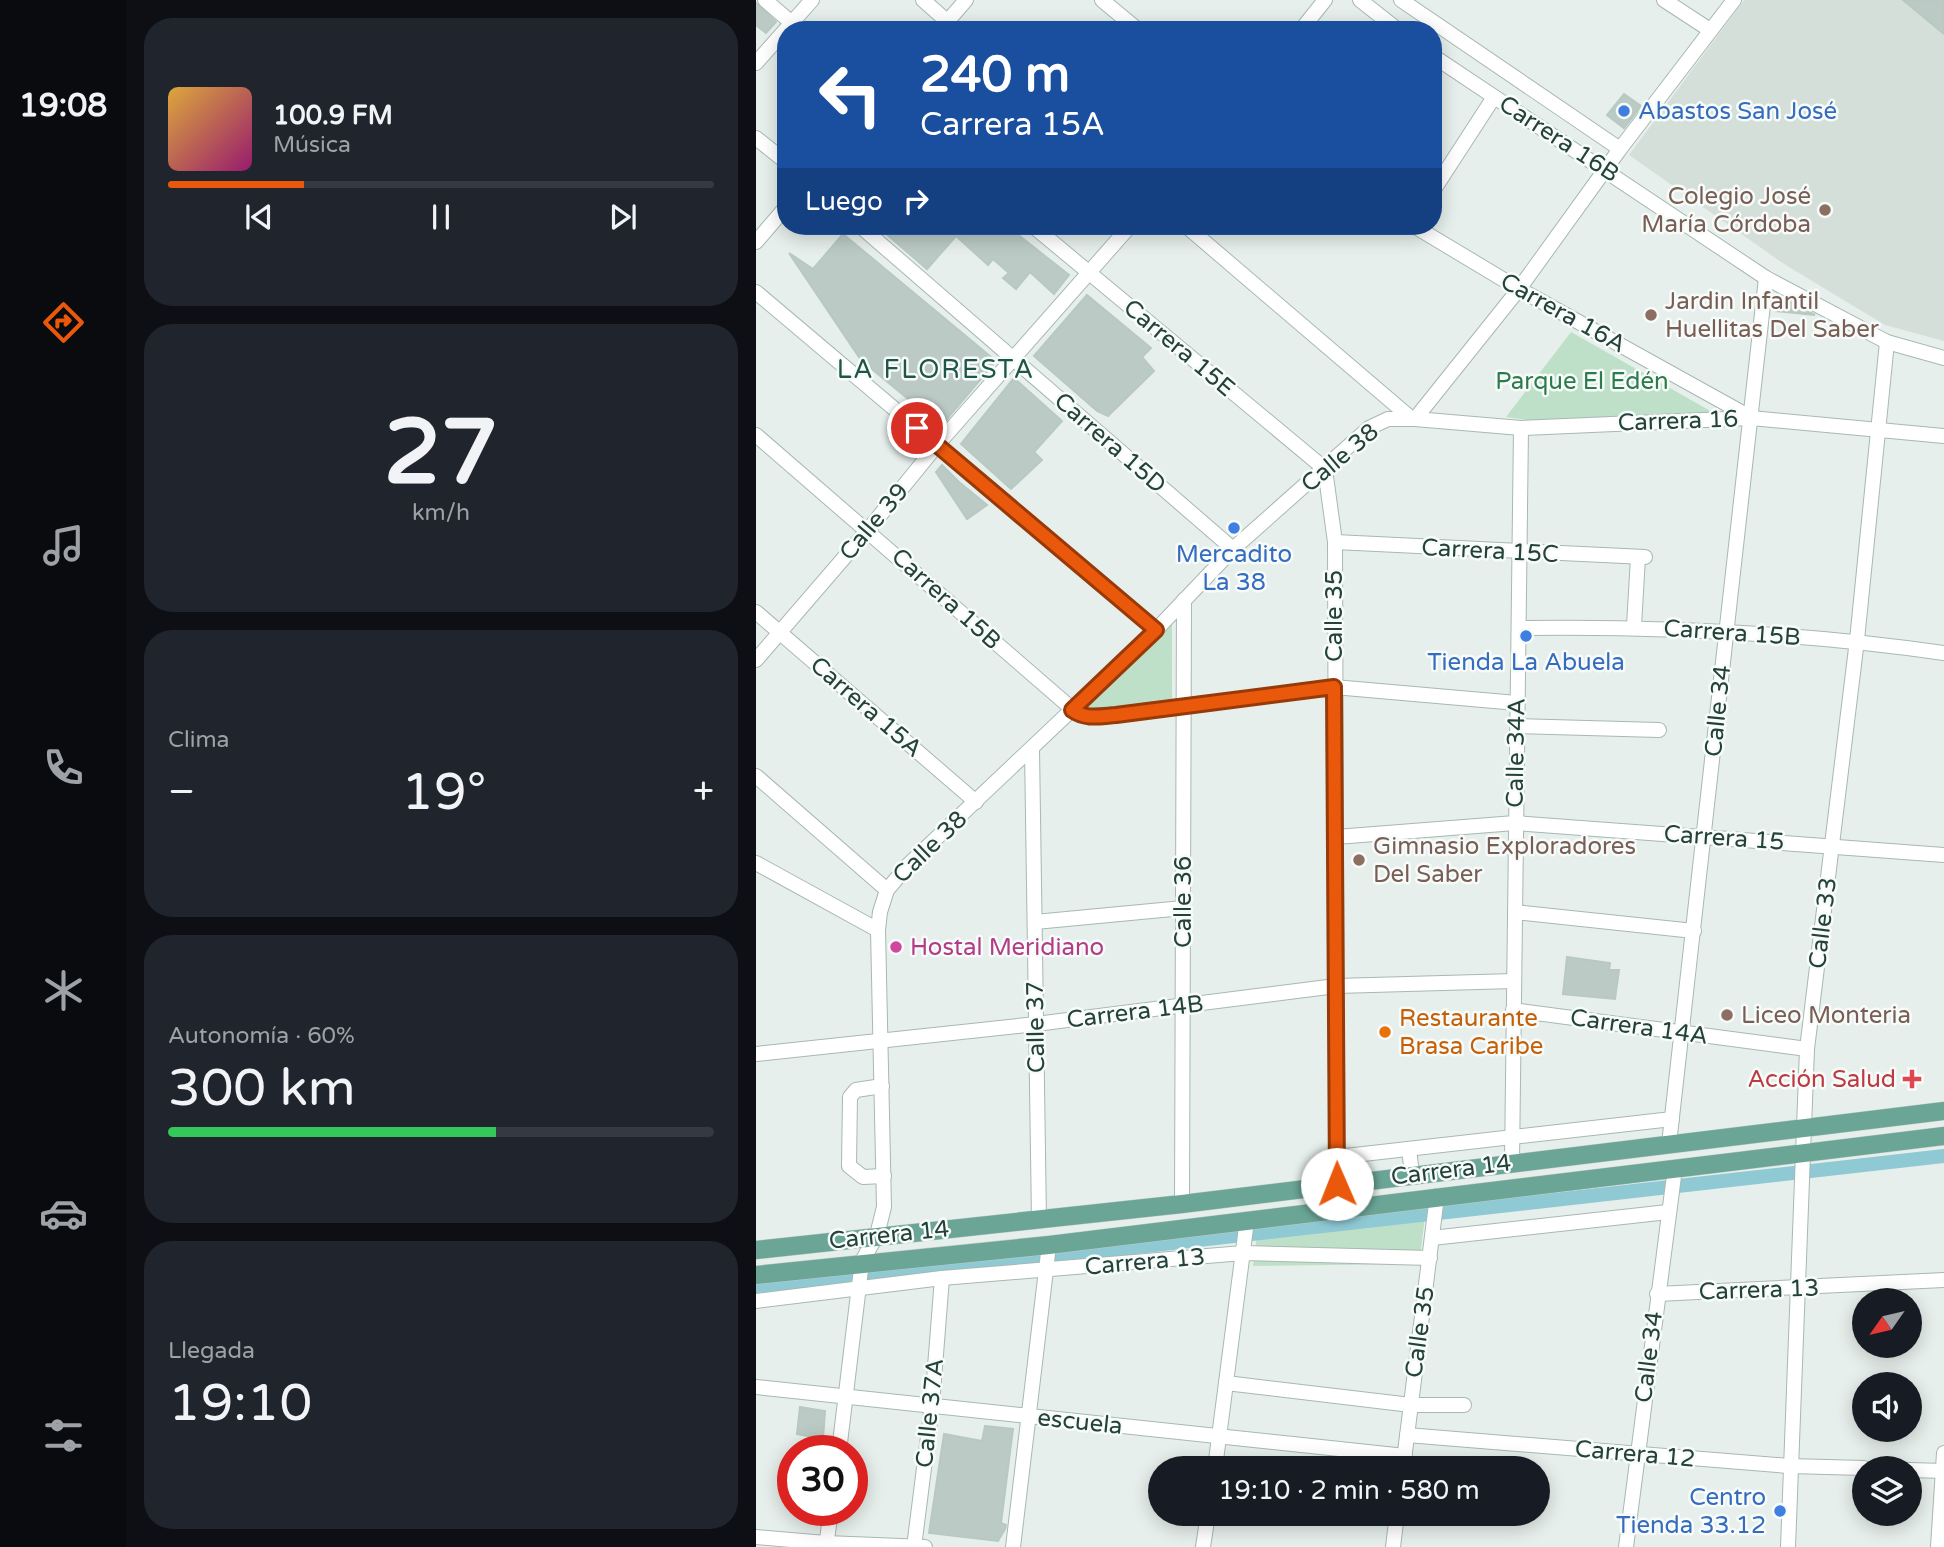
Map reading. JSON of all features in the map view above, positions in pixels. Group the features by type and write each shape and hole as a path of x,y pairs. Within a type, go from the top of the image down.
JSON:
{"main road":[{"name":"Carrera 14","path":"756,1250 1182,1204 1944,1111"},
{"name":"Carrera 14","path":"756,1275 861,1276 1049,1249 1801,1159 1944,1136"}],"street":[{"path":"765,0 790,21"},
{"path":"799,21 812,0"},
{"path":"923,0 942,21"},
{"path":"952,21 966,0"},
{"path":"1102,0 1127,21"},
{"path":"1308,21 1325,0"},
{"path":"1360,0 1387,21"},
{"name":"Carrera 16B","path":"1401,0 1432,21"},
{"path":"1664,0 1710,30"},
{"path":"1197,235 1413,419 1518,289 1605,169 1734,0"},
{"name":"Carrera 16B","path":"1442,28 1620,149"},
{"path":"756,64 777,44"},
{"name":"Carrera 16B","path":"1442,62 1766,278 1887,342 1944,358"},
{"path":"1442,177 1494,97"},
{"path":"756,138 777,155"},
{"path":"756,242 777,218"},
{"name":"Carrera 15D","path":"870,235 1233,549"},
{"name":"Carrera 15E","path":"1044,235 1325,469"},
{"name":"Calle 39","path":"756,660 937,445 1122,235"},
{"name":"Carrera 16A","path":"1429,235 1518,289 1751,418"},
{"name":"Calle 34","path":"1670,1144 1766,278"},
{"path":"756,292 1156,630"},
{"name":"Calle 33","path":"1788,1547 1799,1200 1807,1049 1857,640 1887,342"},
{"name":"Carrera 16","path":"1388,419 1521,428 1751,418 1944,436"},
{"name":"Calle 38","path":"841,1435 861,1276 877,1235 884,1207 878,930 887,890 908,865 1156,630 1233,549 1368,429 1388,419"},
{"name":"Calle 34A","path":"1511,1162 1521,428"},
{"name":"Carrera 15B","path":"756,435 1072,710"},
{"name":"Calle 35","path":"1325,469 1335,542 1337,1184"},
{"name":"Carrera 15C","path":"1335,542 1519,554 1641,557 1633,626"},
{"name":"Calle 36","path":"1182,1204 1184,600"},
{"name":"Carrera 15A","path":"756,612 976,802"},
{"name":"Carrera 15B","path":"1518,628 1633,626 1727,634 1857,640 1944,653"},
{"path":"1072,710 1094,717 1334,687 1517,703"},
{"path":"1517,726 1659,730"},
{"name":"Calle 37","path":"1032,749 1039,1220"},
{"path":"756,775 887,890"},
{"name":"Carrera 15","path":"1336,836 1515,822 1944,855"},
{"path":"756,863 878,930"},
{"path":"1035,922 1183,908"},
{"path":"1515,912 1693,931"},
{"name":"Carrera 14B","path":"756,1054 1036,1024 1336,986 1514,981"},
{"name":"Carrera 14A","path":"1513,1010 1807,1049"},
{"path":"882,1086 856,1090 850,1097 849,1166 863,1177 884,1176"},
{"path":"1337,1157 1672,1119"},
{"path":"1590,1129 1591,1153"},
{"path":"1409,1149 1412,1174"},
{"name":"Calle 34","path":"1626,1547 1674,1174"},
{"name":"Calle 35","path":"1405,1456 1437,1201"},
{"path":"1433,1232 1669,1207"},
{"path":"1217,1456 1246,1225"},
{"path":"1013,1547 1049,1249"},
{"name":"Carrera 13","path":"756,1301 861,1276 942,1278 1243,1251 1430,1258"},
{"name":"Calle 37A","path":"918,1546 942,1278"},
{"name":"Carrera 13","path":"1657,1294 1796,1290 1944,1280"},
{"path":"1226,1384 1411,1405 1464,1405"},
{"name":"escuela","path":"756,1387 1219,1437 1360,1456"},
{"name":"Carrera 12","path":"1407,1436 1789,1466 1852,1468"},
{"path":"1938,1547 1944,1453"},
{"path":"1922,1470 1943,1471"},
{"path":"826,1545 829,1526"},
{"path":"1203,1547 1206,1526"},
{"path":"1393,1547 1396,1526"},
{"path":"756,1537 826,1545 918,1546"}],"shaded area":[{"name":"Colegio José María Córdoba","path":"1744,0 1944,0 1944,341 1885,325 1784,264 1629,155"}],"green space":[{"name":"Parque El Edén","path":"1571,332 1714,413 1534,421 1506,417"},
{"path":"1172,622 1172,699 1082,711"},
{"path":"1426,1209 1419,1264 1253,1266 1258,1228"}],"building":[{"path":"1903,0 1944,0 1944,34"},
{"path":"756,3 776,22 766,33 756,25"},
{"name":"Abastos San José","path":"1624,94 1641,106 1624,128 1607,115"},
{"path":"844,235 996,361 941,426 861,360 789,253 813,269"},
{"path":"887,235 1018,235 1069,275 1054,294 1030,272 1016,289 1003,278 1009,273 993,259 988,265 956,236 927,269"},
{"path":"1087,295 1151,348 1142,357 1154,371 1108,416 1097,411 1034,356"},
{"path":"1777,295 1779,296 1815,315 1776,311"},
{"path":"1014,378 1062,421 1034,452 1042,460 1011,489 961,444"},
{"path":"942,465 987,505 967,519 936,472"},
{"path":"1567,957 1610,963 1609,970 1619,970 1615,999 1563,994"},
{"path":"800,1407 825,1411 823,1435 797,1434"},
{"path":"985,1426 1013,1429 1001,1523 1006,1525 1005,1529 998,1541 929,1533 944,1434 982,1441"}],"waterway":[{"path":"756,1286 1031,1259 1944,1156"}],"place":[{"name":"Abastos San José","path":"1624,111"},
{"name":"Colegio José María Córdoba","path":"1825,210"},
{"name":"Jardin Infantil Huellitas Del Saber","path":"1651,315"},
{"name":"Mercadito La 38","path":"1234,528"},
{"name":"Tienda La Abuela","path":"1526,636"},
{"name":"Gimnasio Exploradores Del Saber","path":"1359,860"},
{"name":"Hostal Meridiano","path":"896,947"},
{"name":"Liceo Monteria","path":"1727,1015"},
{"name":"Restaurante Brasa Caribe","path":"1385,1032"},
{"name":"Acción Salud","path":"1912,1079"},
{"name":"Centro Tienda 33.12","path":"1780,1511"}],"district":[{"name":"LA FLORESTA","path":"936,369"}],"route":[{"path":"917,428 1156,630 1072,710 1078,714 1086,717 1116,715 1334,687 1337,1184"}]}
